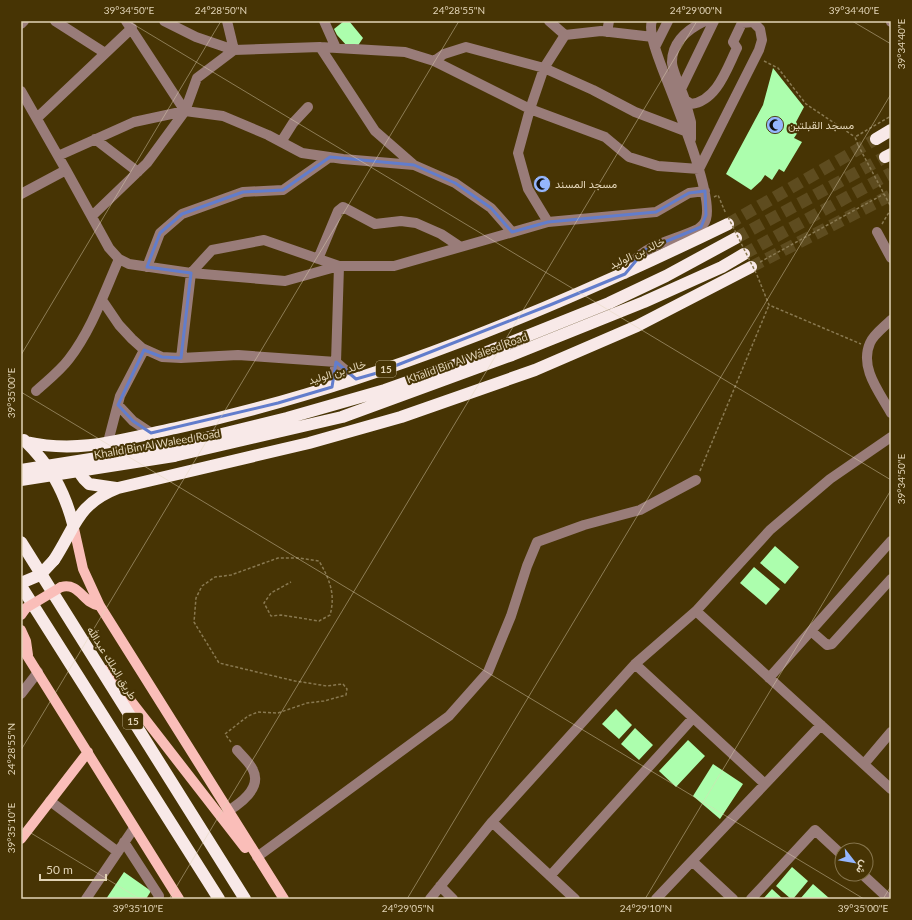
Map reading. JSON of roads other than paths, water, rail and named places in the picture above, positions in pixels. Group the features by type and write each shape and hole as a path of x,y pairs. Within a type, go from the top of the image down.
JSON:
{"highway":[{"path":"876,139 891,130"},
{"name":"خالد بن الوليد","path":"23,440 56,447 80,447 218,419 332,387 429,354 625,274 728,221"},
{"name":"Khalid Bin Al Waleed Road","path":"21,470 174,451 385,390 454,365 609,303 666,276 736,238"},
{"name":"Khalid Bin Al Waleed Road","path":"21,480 342,417 512,355 644,302 722,267 744,254"},
{"name":"15","path":"219,899 21,585 40,575 54,560 64,546 73,524 88,505 102,494 118,488 309,443 401,417 535,370 637,326 753,270"},
{"name":"خالد بن الوليد","path":"23,440 59,484 67,502 73,524"},
{"name":"15","path":"103,443 84,455 79,464 80,473 89,484 118,488"},
{"name":"طريق الملك عبدالله","path":"21,542 245,899"}],"main road":[{"path":"73,524 83,569 100,606 283,897"},
{"path":"23,612 60,587 68,586 76,589 89,602 100,606"},
{"path":"21,630 27,646 27,656"},
{"path":"76,630 283,897"},
{"path":"21,646 179,899"},
{"path":"21,839 88,752"}],"street":[{"path":"21,24 24,21"},
{"path":"56,21 105,53"},
{"path":"164,21 196,37 234,50 320,47 405,52 434,62 530,109 605,137 629,157 658,166 699,169"},
{"path":"227,21 234,50"},
{"path":"324,21 336,48"},
{"path":"549,21 565,35 607,32 654,42"},
{"path":"607,32 609,21"},
{"path":"625,274 636,258 645,250 701,226 706,220 705,191 699,169 654,42 650,25 652,21"},
{"path":"654,42 668,21"},
{"path":"690,147 690,122 685,100 672,63 675,48 681,37 692,27 705,21"},
{"path":"681,89 714,21"},
{"path":"685,100 690,104 697,103 715,91 737,48 733,42 742,23 753,22 760,29 762,40 756,57 699,169"},
{"path":"37,118 105,53 129,25 185,111"},
{"path":"548,222 528,189 518,153 530,109 544,68 565,35"},
{"path":"320,47 375,130 414,165"},
{"path":"434,62 444,54 466,47 544,68 594,90 635,112 685,131"},
{"path":"92,216 147,163 185,111 197,78 234,50"},
{"path":"21,91 109,248 119,259 129,264 147,267 191,273 285,281 339,266 394,266 459,246 548,222 656,212 689,193 705,191"},
{"path":"281,142 293,123 308,108"},
{"path":"58,156 134,122 185,111 223,116 302,153 414,165 456,183 491,208 512,232"},
{"path":"95,139 138,172"},
{"path":"147,267 160,233 182,214 243,192 283,190 330,157"},
{"path":"21,194 66,170"},
{"path":"318,259 338,211 343,207 375,224 401,221 416,223 441,234 459,246"},
{"path":"877,232 890,253"},
{"path":"181,358 191,273 212,250 264,240 339,266"},
{"path":"36,391 69,359 80,343 102,300 119,259"},
{"path":"332,387 336,362 339,266"},
{"path":"102,300 118,325 144,350 162,357 181,358 238,355 336,362 356,379"},
{"path":"891,320 870,343 866,364 872,379 891,413"},
{"path":"103,443 129,376 144,350"},
{"path":"118,405 133,421 151,433"},
{"path":"430,899 492,822 636,664 696,611 770,530 830,479 891,436"},
{"path":"258,857 449,716 488,672 511,616 527,566 537,542 584,525 640,510 696,480"},
{"path":"769,678 890,545"},
{"path":"811,631 827,645 832,644 891,579"},
{"path":"696,611 891,789"},
{"path":"636,664 765,784"},
{"path":"21,694 38,672"},
{"path":"550,876 693,718"},
{"path":"656,899 821,725"},
{"path":"864,764 891,732"},
{"path":"228,811 243,802 254,782 254,770 237,750"},
{"path":"50,801 118,852"},
{"path":"492,822 575,899"},
{"path":"86,899 134,828"},
{"path":"751,899 815,830 834,848"},
{"path":"124,842 159,896 158,899"},
{"path":"692,861 733,899"},
{"path":"871,882 889,899"},
{"path":"440,886 453,899"}],"tunnel":[{"path":"728,224 876,139"},
{"path":"736,238 885,157"},
{"path":"744,254 891,173"},
{"path":"751,267 891,195"}],"place":[{"name":"مسجد القبلتين","path":"775,125"},
{"name":"مسجد المسند","path":"542,184"}]}
